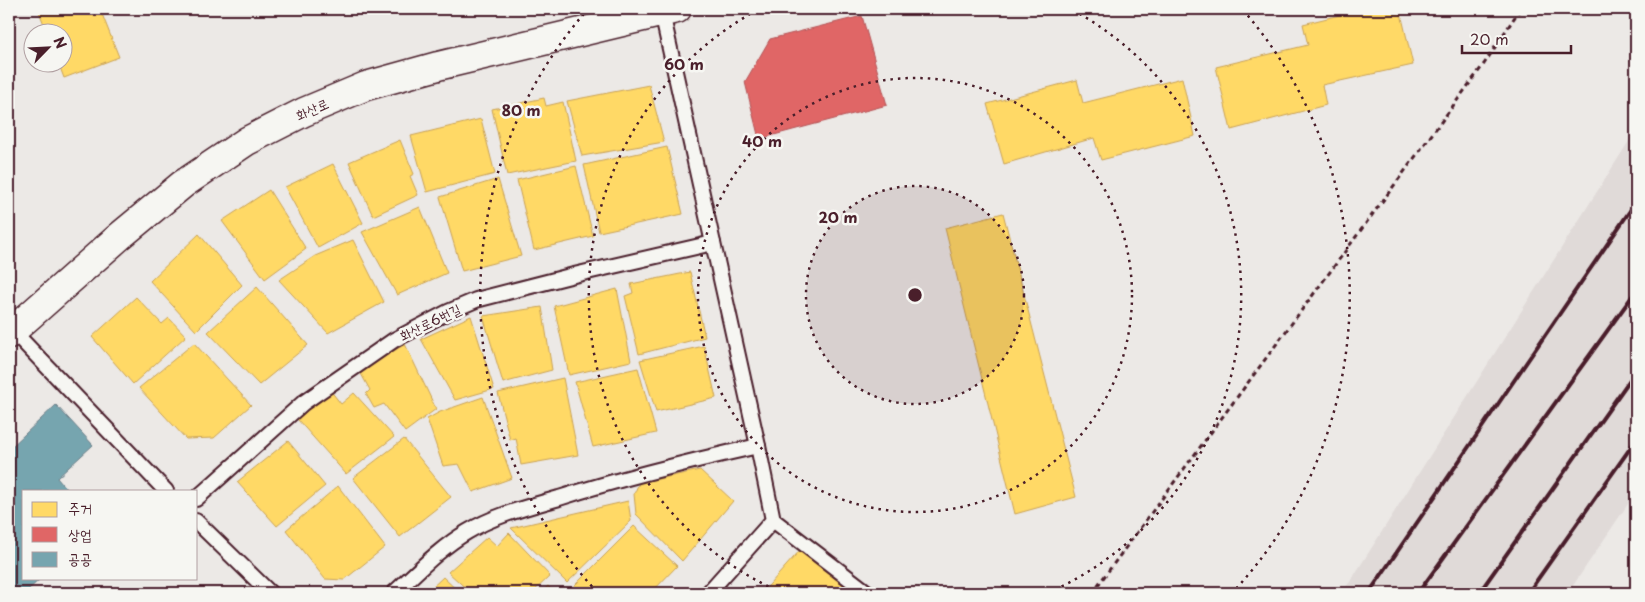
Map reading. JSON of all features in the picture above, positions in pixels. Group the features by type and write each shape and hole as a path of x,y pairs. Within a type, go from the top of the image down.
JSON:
{"street":[{"name":"화산로","path":"11,333 120,236 184,184 247,141 304,112 366,86 601,17 670,11"}],"lane":[{"path":"670,11 714,243 772,520 868,593"},
{"name":"화산로6번길","path":"198,497 304,403 394,340 448,312 476,300 565,277 714,243"},
{"path":"11,333 165,490"},
{"path":"394,593 431,560 466,533 501,516 594,487 758,446"},
{"path":"708,593 772,520"},
{"path":"198,523 270,593"}],"path":[{"path":"1092,593 1484,64 1520,9"}],"shaded area":[{"path":"1636,130 1636,492 1568,593 1340,593 1350,582"}],"building: 주거":[{"path":"38,9 100,9 119,57 64,78 62,72 72,72 72,22 43,22"},
{"path":"1364,9 1400,9 1413,65 1322,85 1326,105 1231,130 1216,67 1308,45 1303,24"},
{"path":"1182,78 1195,136 1101,160 1094,138 1004,164 987,104 1077,80 1083,103"},
{"path":"649,85 664,142 582,156 567,101"},
{"path":"544,98 546,106 563,102 576,161 507,175 492,109"},
{"path":"481,119 495,174 427,192 411,136"},
{"path":"400,140 414,174 410,176 418,195 373,216 349,162"},
{"path":"667,147 683,214 599,232 584,165"},
{"path":"333,164 363,223 318,248 285,187"},
{"path":"576,166 593,236 534,250 517,180"},
{"path":"498,179 521,256 462,271 440,197"},
{"path":"269,190 306,249 265,279 222,221"},
{"path":"420,207 447,273 397,295 362,232"},
{"path":"1003,213 1076,497 1015,514 945,228"},
{"path":"199,234 242,285 196,331 150,281"},
{"path":"353,240 384,302 328,333 279,280 315,256"},
{"path":"690,272 705,337 639,354 625,296 633,293 631,284"},
{"path":"257,287 308,345 259,385 208,332"},
{"path":"617,289 631,361 569,375 554,306"},
{"path":"136,297 162,324 169,318 186,336 133,384 92,337"},
{"path":"542,307 552,370 503,383 483,316"},
{"path":"471,316 494,389 455,400 421,339"},
{"path":"194,343 251,405 214,438 186,439 139,388"},
{"path":"405,344 436,409 405,432 384,404 374,408 366,394 370,390 360,372"},
{"path":"704,346 716,398 656,412 640,360"},
{"path":"638,368 656,433 593,447 575,382"},
{"path":"563,378 578,455 521,465 516,438 510,440 498,393"},
{"path":"330,390 341,404 354,393 394,437 346,474 297,419"},
{"path":"483,397 512,478 473,492 459,464 443,466 427,419 440,412"},
{"path":"404,439 451,497 400,537 353,478"},
{"path":"288,441 325,486 277,526 237,482"},
{"path":"700,470 733,501 682,561 636,514 634,494 639,483"},
{"path":"338,486 385,547 344,580 325,579 286,530"},
{"path":"628,501 631,521 567,583 511,528"},
{"path":"634,526 677,566 651,593 579,593 573,587"},
{"path":"509,533 550,576 532,593 471,593 448,572 487,537 497,546"},
{"path":"802,548 845,585 837,593 762,593"},
{"path":"443,577 460,593 426,593"},
{"path":"548,586 555,593 540,593"}],"building: 상업":[{"path":"862,16 887,105 759,139 745,82 770,39"}],"building: 공공":[{"path":"56,405 93,445 57,478 67,490 22,490 22,580 39,580 25,593 9,593 9,449"}],"railway":[{"path":"1369,593 1636,202"},
{"path":"1418,593 1636,291"},
{"path":"1479,593 1636,371"},
{"path":"1528,593 1636,440"}]}
